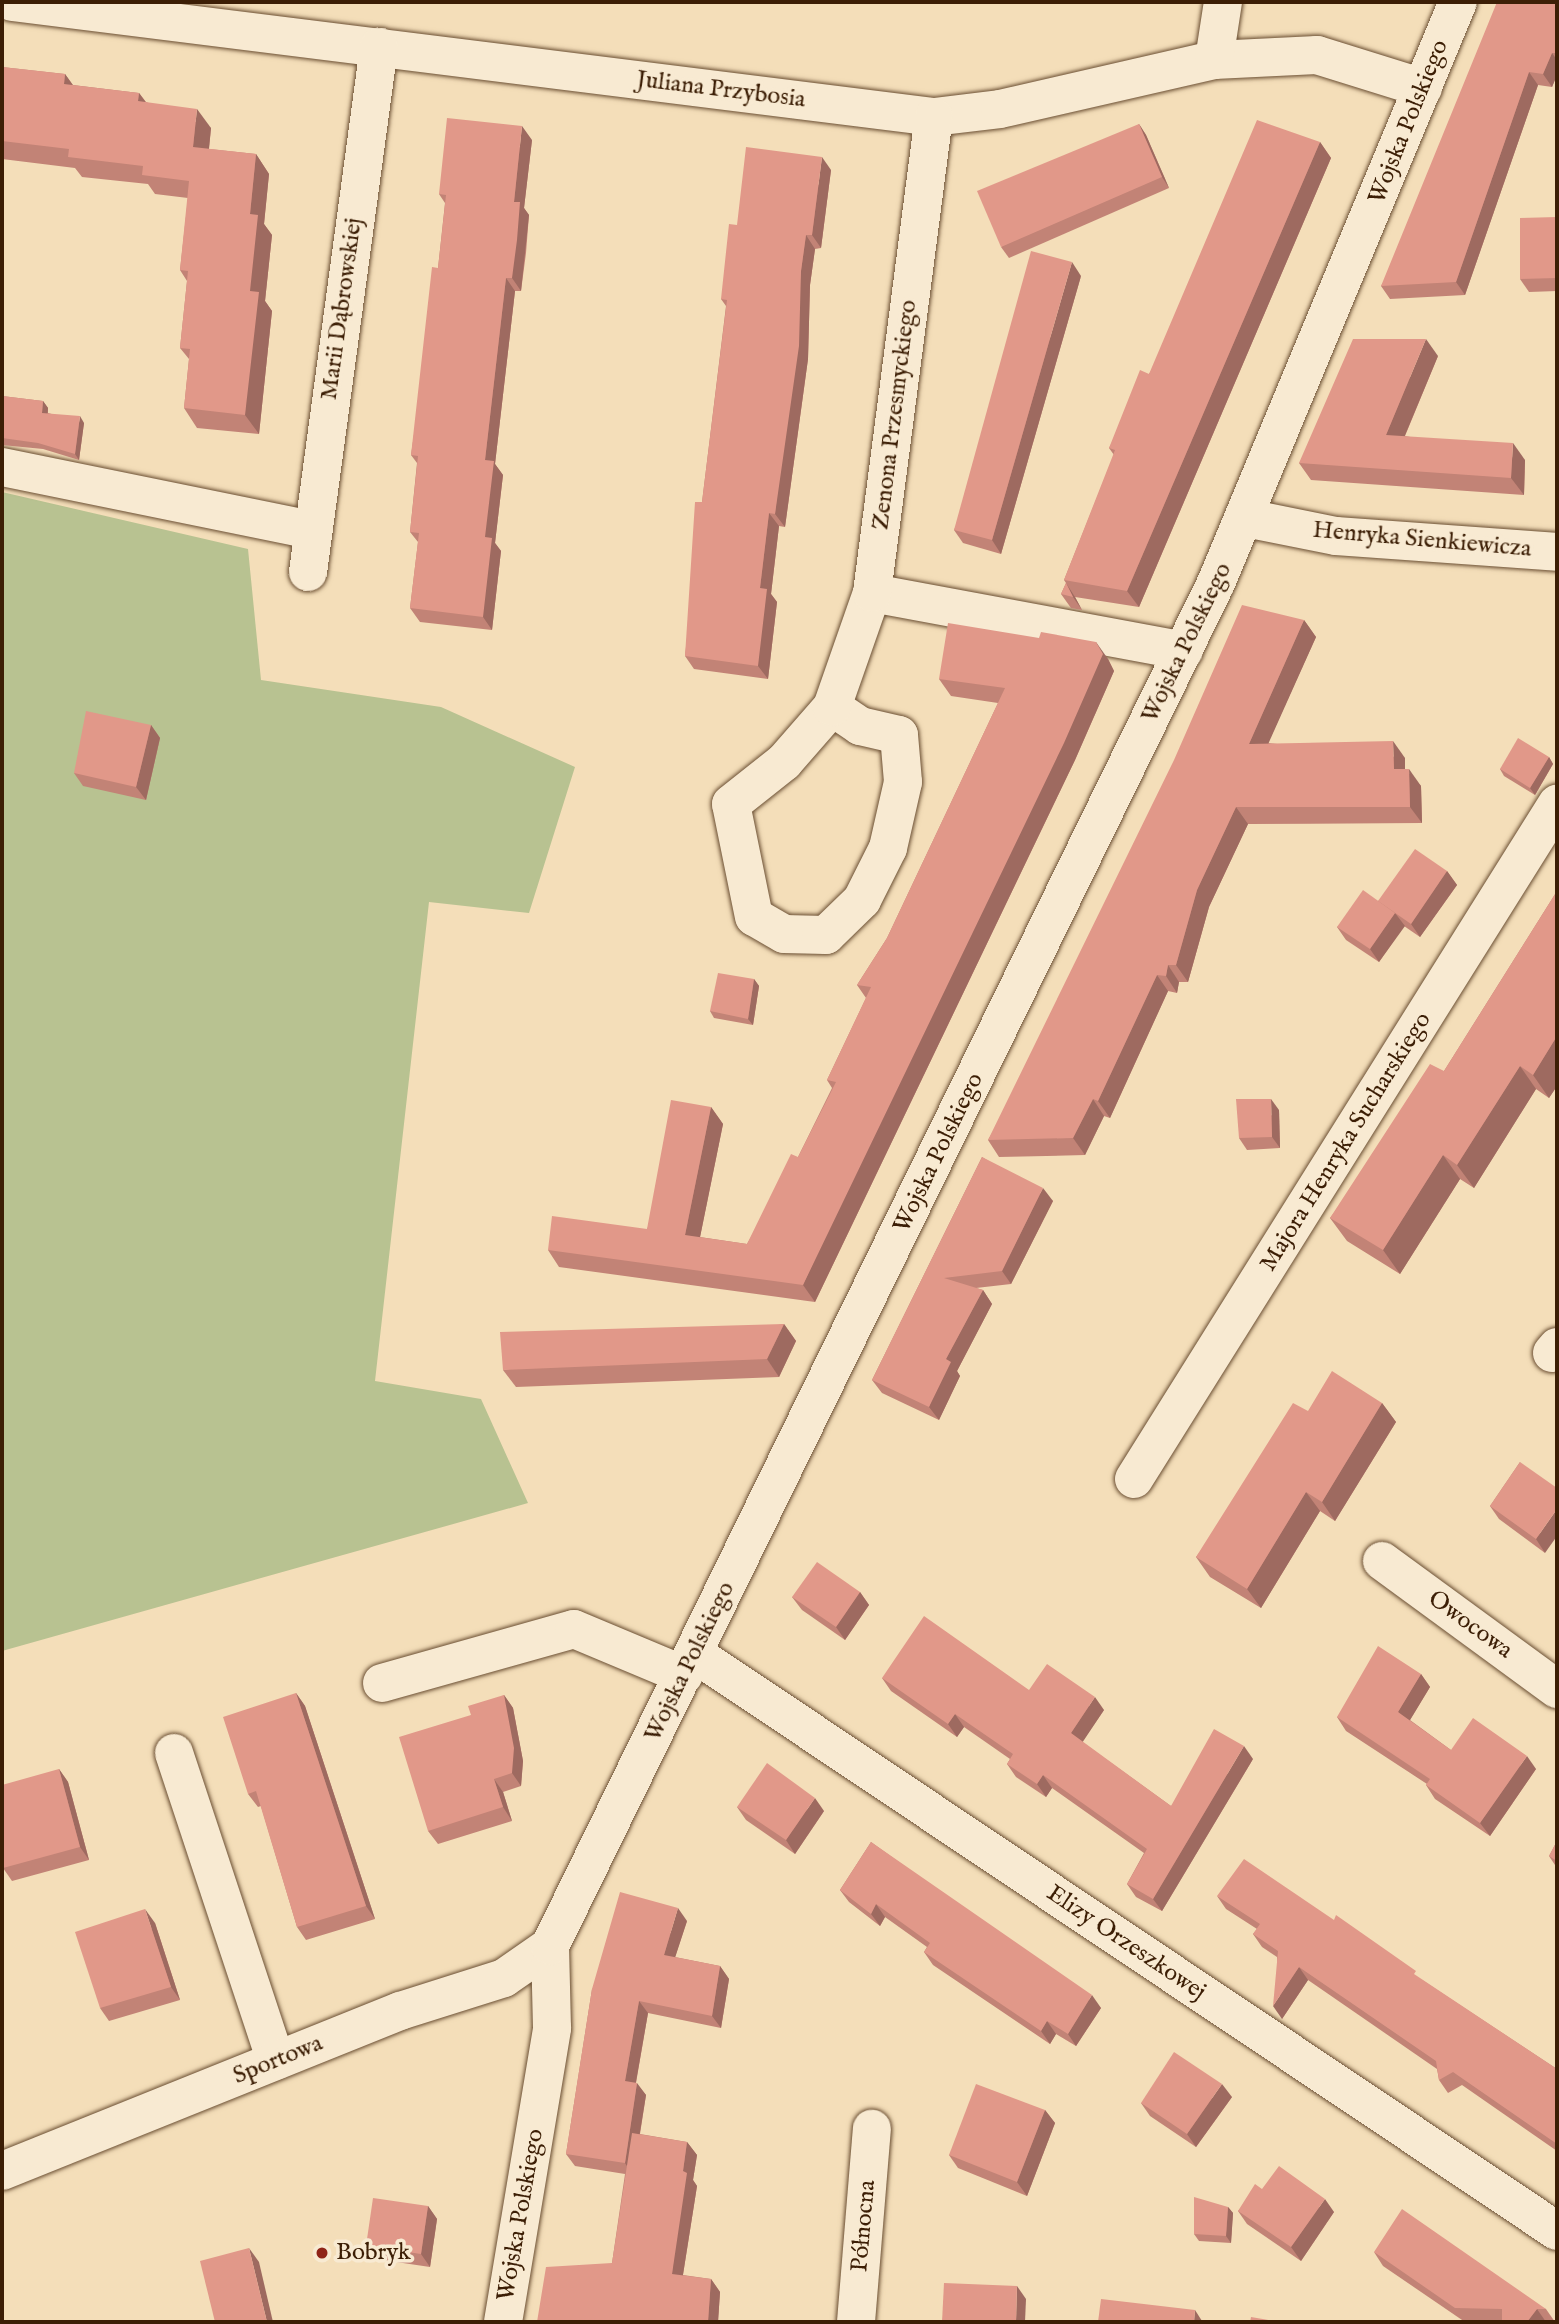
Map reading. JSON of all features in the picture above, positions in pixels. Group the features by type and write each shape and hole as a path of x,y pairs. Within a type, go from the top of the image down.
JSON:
{"street":[{"name":"Juliana Przybosia","path":"12,2 934,117 1000,109 1214,60 1317,55 1423,88"},
{"path":"1214,60 1223,2"},
{"name":"Wojska Polskiego","path":"503,2322 552,2028 550,1946 1184,651 1246,518 1458,2"},
{"name":"Marii Dąbrowskiej","path":"308,572 311,530 379,47"},
{"name":"Zenona Przesmyckiego","path":"832,707 872,593 934,117"},
{"path":"2,467 311,530"},
{"name":"Henryka Sienkiewicza","path":"1246,518 1336,537 1557,552"},
{"path":"872,593 1184,651"},
{"path":"832,707 860,726 900,736 903,782 888,848 862,900 826,935 784,934 754,918 731,804 784,762 832,707"},
{"name":"Majora Henryka Sucharskiego","path":"1134,1479 1557,804"},
{"name":"Owocowa","path":"1382,1561 1557,1689"},
{"name":"Elizy Orzeszkowej","path":"382,1683 574,1629 690,1664 1557,2231"},
{"path":"174,1753 276,2061"},
{"name":"Sportowa","path":"2,2171 400,2011 504,1978 550,1946"},
{"name":"Północna","path":"856,2322 872,2130"}],"green space":[{"path":"2,492 248,549 261,680 441,707 575,767 529,913 429,902 375,1381 481,1399 528,1503 2,1651"}],"building":[{"path":"1497,2 1557,2 1557,53 1552,53 1543,74 1529,72 1456,282 1381,286"},
{"path":"2,67 65,74 64,84 139,93 138,101 197,109 193,147 256,154 250,214 258,215 250,291 259,292 245,415 184,408 190,349 180,348 188,271 180,270 189,181 142,175 143,166 68,157 69,149 2,141"},
{"path":"447,118 522,126 514,202 520,202 517,240 512,278 506,278 485,460 494,461 485,537 492,538 483,617 410,608 419,533 410,532 418,456 411,455 432,267 438,268 446,195 439,194"},
{"path":"1257,120 1320,142 1127,591 1064,580 1115,450 1109,448 1140,370 1149,374"},
{"path":"1139,124 1162,177 1001,247 977,191"},
{"path":"746,147 822,157 812,235 806,235 801,271 799,346 775,514 769,513 760,588 767,589 758,666 685,656 695,502 702,502 727,300 721,299 729,224 737,225"},
{"path":"1557,217 1557,278 1520,279 1520,218"},
{"path":"1031,251 1072,262 992,540 954,530"},
{"path":"1353,339 1426,339 1386,435 1513,443 1511,478 1299,463"},
{"path":"2,396 43,401 42,413 80,416 75,454 38,443 2,438"},
{"path":"1066,583 1073,597 1061,594"},
{"path":"1242,605 1304,620 1249,744 1393,741 1394,769 1409,769 1410,807 1236,807 1197,890 1176,965 1168,965 1166,976 1157,975 1098,1101 1093,1099 1073,1138 988,1140 1174,760"},
{"path":"948,623 1039,638 1041,632 1096,642 1103,654 1064,743 803,1285 548,1250 552,1216 647,1229 671,1100 711,1107 685,1235 747,1244 791,1154 798,1157 836,1082 827,1080 871,987 857,985 887,938 1005,688 939,679"},
{"path":"86,711 151,725 136,787 74,773"},
{"path":"1518,738 1549,757 1530,788 1500,769"},
{"path":"1415,849 1447,871 1411,924 1378,901"},
{"path":"1363,890 1395,913 1370,949 1337,927"},
{"path":"1557,891 1557,1036 1533,1075 1520,1066 1457,1165 1443,1155 1383,1250 1330,1218 1430,1064 1444,1071"},
{"path":"718,973 754,979 748,1019 710,1011"},
{"path":"1236,1099 1271,1099 1272,1137 1239,1138"},
{"path":"982,1157 1043,1188 1002,1271 944,1278 983,1290 946,1359 951,1362 929,1407 872,1380"},
{"path":"784,1324 767,1359 503,1370 500,1332"},
{"path":"1332,1371 1382,1403 1322,1502 1306,1492 1247,1589 1196,1557 1293,1403 1308,1411"},
{"path":"1520,1462 1557,1488 1557,1509 1536,1539 1490,1506"},
{"path":"817,1562 860,1592 836,1627 792,1597"},
{"path":"924,1616 1029,1690 1047,1664 1095,1697 1071,1733 1171,1806 1214,1729 1244,1746 1153,1899 1127,1884 1147,1849 1043,1775 1037,1784 1007,1764 1013,1754 955,1714 948,1724 882,1678"},
{"path":"1378,1646 1421,1674 1398,1712 1451,1750 1473,1718 1527,1756 1480,1823 1426,1785 1430,1779 1337,1717"},
{"path":"296,1693 366,1906 297,1927 256,1791 248,1794 223,1717"},
{"path":"504,1695 514,1748 512,1773 494,1779 503,1807 428,1831 399,1737 471,1715 468,1706"},
{"path":"767,1763 815,1798 786,1840 737,1807"},
{"path":"59,1769 80,1847 3,1868 2,1785"},
{"path":"1557,1841 1557,1861 1549,1856"},
{"path":"871,1842 1092,1995 1068,2034 1047,2021 1041,2031 924,1952 930,1943 876,1904 871,1914 840,1890"},
{"path":"1244,1859 1334,1920 1336,1915 1416,1971 1414,1974 1557,2069 1557,2144 1453,2072 1439,2080 1436,2061 1299,1967 1273,2006 1278,1951 1253,1934 1260,1924 1217,1896"},
{"path":"620,1892 678,1908 664,1955 720,1966 712,2016 639,2001 625,2081 637,2083 625,2163 566,2154 592,1989"},
{"path":"145,1909 171,1987 100,2008 75,1932"},
{"path":"1174,2052 1222,2084 1187,2134 1141,2103"},
{"path":"976,2084 1045,2110 1017,2182 949,2155"},
{"path":"632,2133 687,2142 683,2171 687,2173 672,2274 711,2279 708,2322 537,2322 546,2267 612,2263"},
{"path":"1279,2166 1325,2199 1291,2247 1238,2211 1255,2184 1262,2189"},
{"path":"1194,2197 1228,2207 1226,2236 1194,2234"},
{"path":"373,2198 428,2206 421,2254 366,2246"},
{"path":"1402,2209 1546,2309 1537,2309 1527,2322 1502,2322 1502,2309 1455,2308 1374,2252"},
{"path":"249,2248 267,2322 215,2322 200,2261"},
{"path":"944,2283 1017,2286 1016,2322 942,2322"},
{"path":"1101,2299 1195,2310 1194,2322 1098,2322"},
{"path":"1251,2317 1280,2322 1250,2322"}],"place":[{"name":"Bobryk","path":"322,2253"}]}
